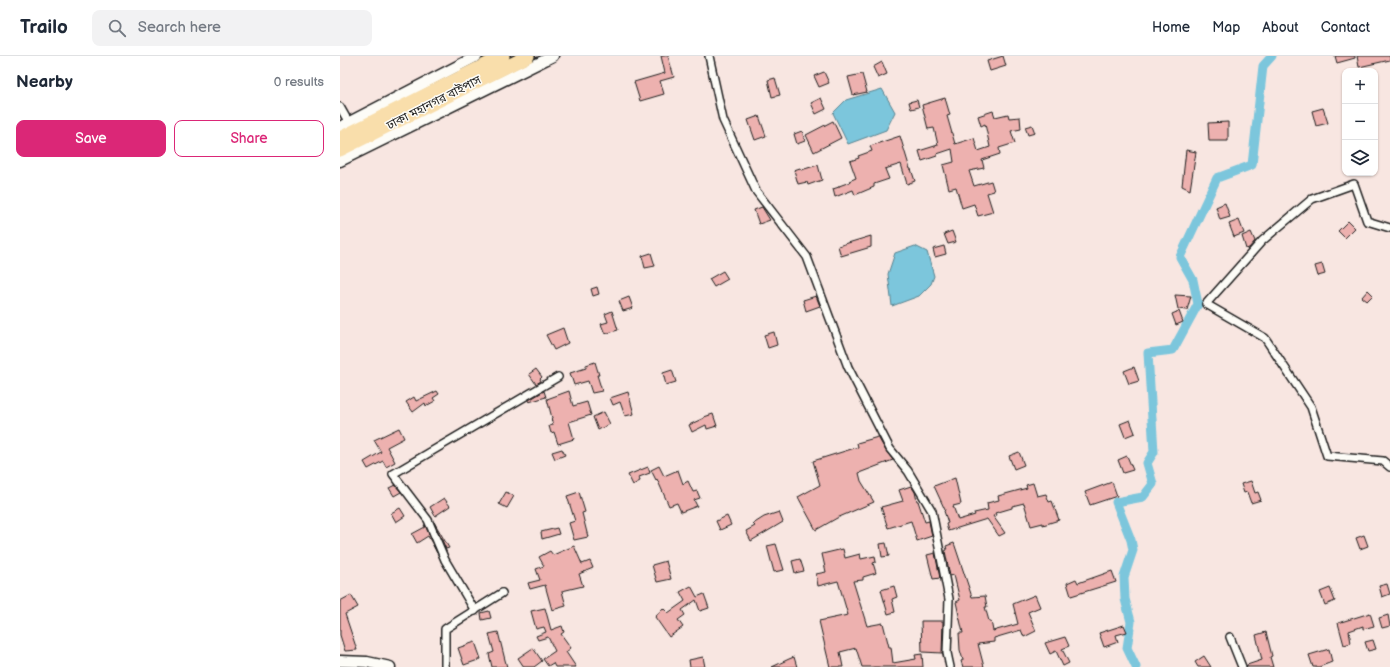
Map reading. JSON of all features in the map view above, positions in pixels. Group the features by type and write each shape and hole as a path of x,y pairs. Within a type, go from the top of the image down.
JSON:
{"highway":[{"path":"340,138 503,56"},
{"name":"ঢাকা মহানগর বাইপাস","path":"340,150 528,56"}],"main road":[{"path":"344,125 477,56"},
{"path":"340,161 553,56"},
{"path":"340,661 367,662 390,667"}],"street":[{"path":"709,56 723,120 756,191 807,257 848,367 890,449 908,471 932,511 949,599 947,653 950,667"},
{"path":"340,107 344,125"},
{"path":"1390,228 1367,221 1354,184 1312,199 1262,241 1206,304 1265,338 1311,407 1327,456 1383,461 1390,468"},
{"path":"475,611 445,560 428,520 393,474 558,377"},
{"path":"445,667 445,629 502,593"},
{"path":"1230,637 1242,667"}],"water":[{"path":"882,89 895,112 886,130 848,144 833,113 846,100"},
{"path":"915,246 927,252 934,276 931,284 919,296 892,306 888,274 895,253"}],"building":[{"path":"661,56 668,56 674,77 660,81 664,94 640,101 634,82 665,73"},
{"path":"1003,56 1006,66 990,71 987,61"},
{"path":"1335,56 1355,56 1355,58 1337,63"},
{"path":"1357,56 1390,56 1390,60 1359,67"},
{"path":"882,62 887,74 878,78 873,67"},
{"path":"824,72 829,83 819,87 814,76"},
{"path":"862,74 867,92 853,95 848,77"},
{"path":"775,78 780,95 772,97 768,80"},
{"path":"821,98 826,109 816,114 811,103"},
{"path":"945,98 950,115 947,116 955,144 974,138 978,151 990,147 985,124 981,126 978,116 993,111 995,117 1008,114 1009,118 1020,117 1021,129 1011,131 1015,143 999,148 1000,154 982,160 984,168 969,171 974,186 991,181 994,191 987,193 993,212 978,216 974,204 962,208 956,187 949,189 943,165 954,162 952,149 922,161 919,151 938,145 934,128 928,129 922,105"},
{"path":"917,100 919,107 911,109 909,102"},
{"path":"1323,108 1328,123 1316,126 1312,111"},
{"path":"759,116 766,136 755,140 748,120"},
{"path":"833,121 841,138 814,152 806,135"},
{"path":"1228,122 1228,141 1209,141 1208,123"},
{"path":"1032,125 1035,133 1028,135 1025,127"},
{"path":"802,131 805,141 797,144 794,134"},
{"path":"900,136 915,181 907,184 901,164 885,169 889,179 874,184 874,187 855,195 853,190 835,197 833,189 856,178 850,161 859,158 858,156 872,151 870,146"},
{"path":"1186,150 1196,152 1190,190 1182,186"},
{"path":"818,165 822,180 808,185 807,182 798,184 794,170 800,168 801,170"},
{"path":"1225,203 1230,217 1220,220 1216,207"},
{"path":"762,207 770,220 759,224 754,210"},
{"path":"1239,220 1244,233 1234,237 1229,224"},
{"path":"1348,221 1355,228 1345,238 1338,231"},
{"path":"952,231 956,242 948,244 944,234"},
{"path":"1251,232 1255,241 1249,248 1246,249 1242,236"},
{"path":"871,236 871,247 841,256 838,246"},
{"path":"944,246 946,254 935,257 933,249"},
{"path":"651,253 655,266 645,268 642,256"},
{"path":"1322,264 1325,274 1318,276 1315,266"},
{"path":"723,271 728,279 714,287 709,279"},
{"path":"597,287 599,294 593,296 591,289"},
{"path":"1368,290 1373,295 1367,301 1362,297"},
{"path":"1175,295 1191,296 1187,310 1178,309"},
{"path":"816,296 820,306 806,311 803,300"},
{"path":"629,297 633,308 623,311 619,301"},
{"path":"612,311 618,330 605,334 601,324 608,322 605,314"},
{"path":"1179,311 1183,322 1176,325 1172,314"},
{"path":"563,328 568,343 554,350 546,335"},
{"path":"774,332 777,345 768,348 764,335"},
{"path":"595,362 602,391 592,393 588,381 574,385 570,373 586,368 586,365"},
{"path":"1134,367 1139,381 1129,384 1124,371"},
{"path":"536,369 542,377 540,379 541,381 536,384 529,374"},
{"path":"672,370 676,382 666,385 663,373"},
{"path":"437,391 439,394 433,398 435,401 426,406 425,403 413,412 406,402 414,397 416,401"},
{"path":"544,391 546,397 529,402 529,400"},
{"path":"569,391 573,406 587,402 591,415 569,422 574,439 558,444 554,432 551,433 549,426 553,425 547,399"},
{"path":"628,392 634,414 625,416 620,402 613,405 610,398"},
{"path":"604,412 610,424 598,430 593,417"},
{"path":"713,414 717,426 707,429 706,425 692,432 689,425"},
{"path":"1130,420 1135,433 1125,437 1120,424"},
{"path":"399,428 404,438 387,447 395,462 386,467 383,461 368,469 364,462 381,452 374,440"},
{"path":"878,437 893,460 859,473 861,481 874,502 837,518 816,530 798,497 820,485 813,461 858,447 857,443"},
{"path":"562,449 565,455 555,459 552,452"},
{"path":"1019,452 1024,465 1014,469 1009,456"},
{"path":"1127,456 1133,470 1123,473 1118,460"},
{"path":"659,466 664,476 678,470 683,484 688,481 693,492 697,491 700,498 694,500 697,506 681,512 677,503 669,506 657,479 656,480 651,470"},
{"path":"648,467 650,473 639,477 640,481 633,485 628,475"},
{"path":"955,478 961,504 953,506 958,520 975,515 974,513 988,510 987,503 999,500 998,496 1027,488 1026,485 1033,483 1037,496 1046,494 1049,502 1052,501 1059,520 1043,525 1043,523 1031,526 1024,503 995,513 996,515 993,516 1005,533 999,536 987,519 948,531 945,510 934,486"},
{"path":"1251,481 1255,493 1258,492 1261,500 1251,503 1247,492 1244,493 1241,484"},
{"path":"1112,482 1117,496 1090,505 1085,492"},
{"path":"395,485 401,492 394,496 389,488"},
{"path":"911,486 915,492 925,522 929,521 932,536 917,541 911,521 888,528 881,507 903,501 899,490"},
{"path":"506,492 514,496 507,508 499,504"},
{"path":"579,492 585,512 582,513 588,537 574,540 569,523 575,521 567,496"},
{"path":"444,498 450,506 435,516 430,507"},
{"path":"400,508 405,516 396,522 391,513"},
{"path":"779,512 783,522 751,541 746,531 755,526 753,524 764,517"},
{"path":"727,516 731,525 720,530 716,521"},
{"path":"434,522 449,548 446,549"},
{"path":"425,525 437,553 428,536 417,543 412,534 425,527"},
{"path":"557,528 559,534 542,539 541,532"},
{"path":"1364,535 1368,546 1360,549 1356,538"},
{"path":"886,543 889,556 882,557 880,544"},
{"path":"954,543 972,597 985,596 987,607 985,607 989,621 991,621 993,631 1018,624 1013,604 1035,595 1040,607 1028,612 1036,631 1024,637 1021,630 994,638 994,642 978,644 984,667 963,667 961,661 963,660 960,650 959,633 963,633 956,602 960,600 954,575 950,576 945,551 947,550 946,546"},
{"path":"776,544 784,570 774,572 767,546"},
{"path":"574,546 582,564 590,561 593,568 579,574 583,586 562,591 566,606 552,610 545,585 530,589 528,583 540,580 536,569 544,566 539,557 550,551 553,555"},
{"path":"843,549 845,558 860,554 861,559 875,556 876,562 873,563 876,573 863,577 863,580 853,581 867,626 883,623 889,647 891,647 893,663 916,659 915,655 922,654 923,667 862,667 856,648 840,652 843,667 830,667 819,621 848,615 838,581 818,586 816,574 826,572 822,554"},
{"path":"935,553 940,578 933,579 927,555"},
{"path":"800,559 804,571 795,573 792,561"},
{"path":"666,561 671,579 657,582 652,565"},
{"path":"1112,571 1116,582 1071,596 1067,583 1076,579 1078,583"},
{"path":"1387,584 1390,594 1382,597 1379,586"},
{"path":"691,586 697,597 704,594 709,608 700,611 696,600 682,610 685,615 678,620 683,627 669,637 655,617 663,608 668,613 685,601 680,592"},
{"path":"894,586 897,597 892,599 895,612 888,614 881,590"},
{"path":"1330,588 1335,601 1325,605 1320,592"},
{"path":"351,595 358,607 345,614 357,650 345,651 340,635 340,601"},
{"path":"545,608 551,630 562,626 564,632 561,634 571,648 566,652 576,667 555,667 553,663 548,666 543,659 555,651 548,637 538,640 536,636 546,632 544,627 536,629 531,611"},
{"path":"489,611 491,618 482,620 481,613"},
{"path":"1370,613 1374,626 1363,629 1363,626 1349,631 1351,643 1344,645 1338,623"},
{"path":"1388,615 1390,626 1382,628 1379,618"},
{"path":"921,621 943,621 942,653 922,652"},
{"path":"1124,625 1127,632 1116,635 1118,642 1104,647 1099,633"},
{"path":"498,632 507,667 492,667 489,654 494,652 489,634"},
{"path":"1266,632 1273,667 1247,667 1247,665 1262,660 1256,635"},
{"path":"1065,637 1069,646 1062,649 1069,663 1063,666 1056,651 1050,654 1045,643"},
{"path":"1373,640 1376,649 1368,651 1365,642"},
{"path":"475,642 481,659 464,665 458,648"},
{"path":"533,648 542,661 534,667 524,667 518,658"},
{"path":"1329,649 1332,662 1319,667 1313,667 1309,655"},
{"path":"1204,656 1211,667 1198,667 1195,662"},
{"path":"703,657 705,667 690,667 689,660"},
{"path":"794,657 797,667 772,667 789,659"}],"waterway":[{"path":"1136,667 1127,648 1131,622 1125,599 1124,577 1133,550 1131,540 1116,502 1143,497 1153,484 1147,463 1154,452 1148,353 1173,350 1198,304 1193,280 1180,257 1217,178 1252,165 1263,66 1272,56"}]}
